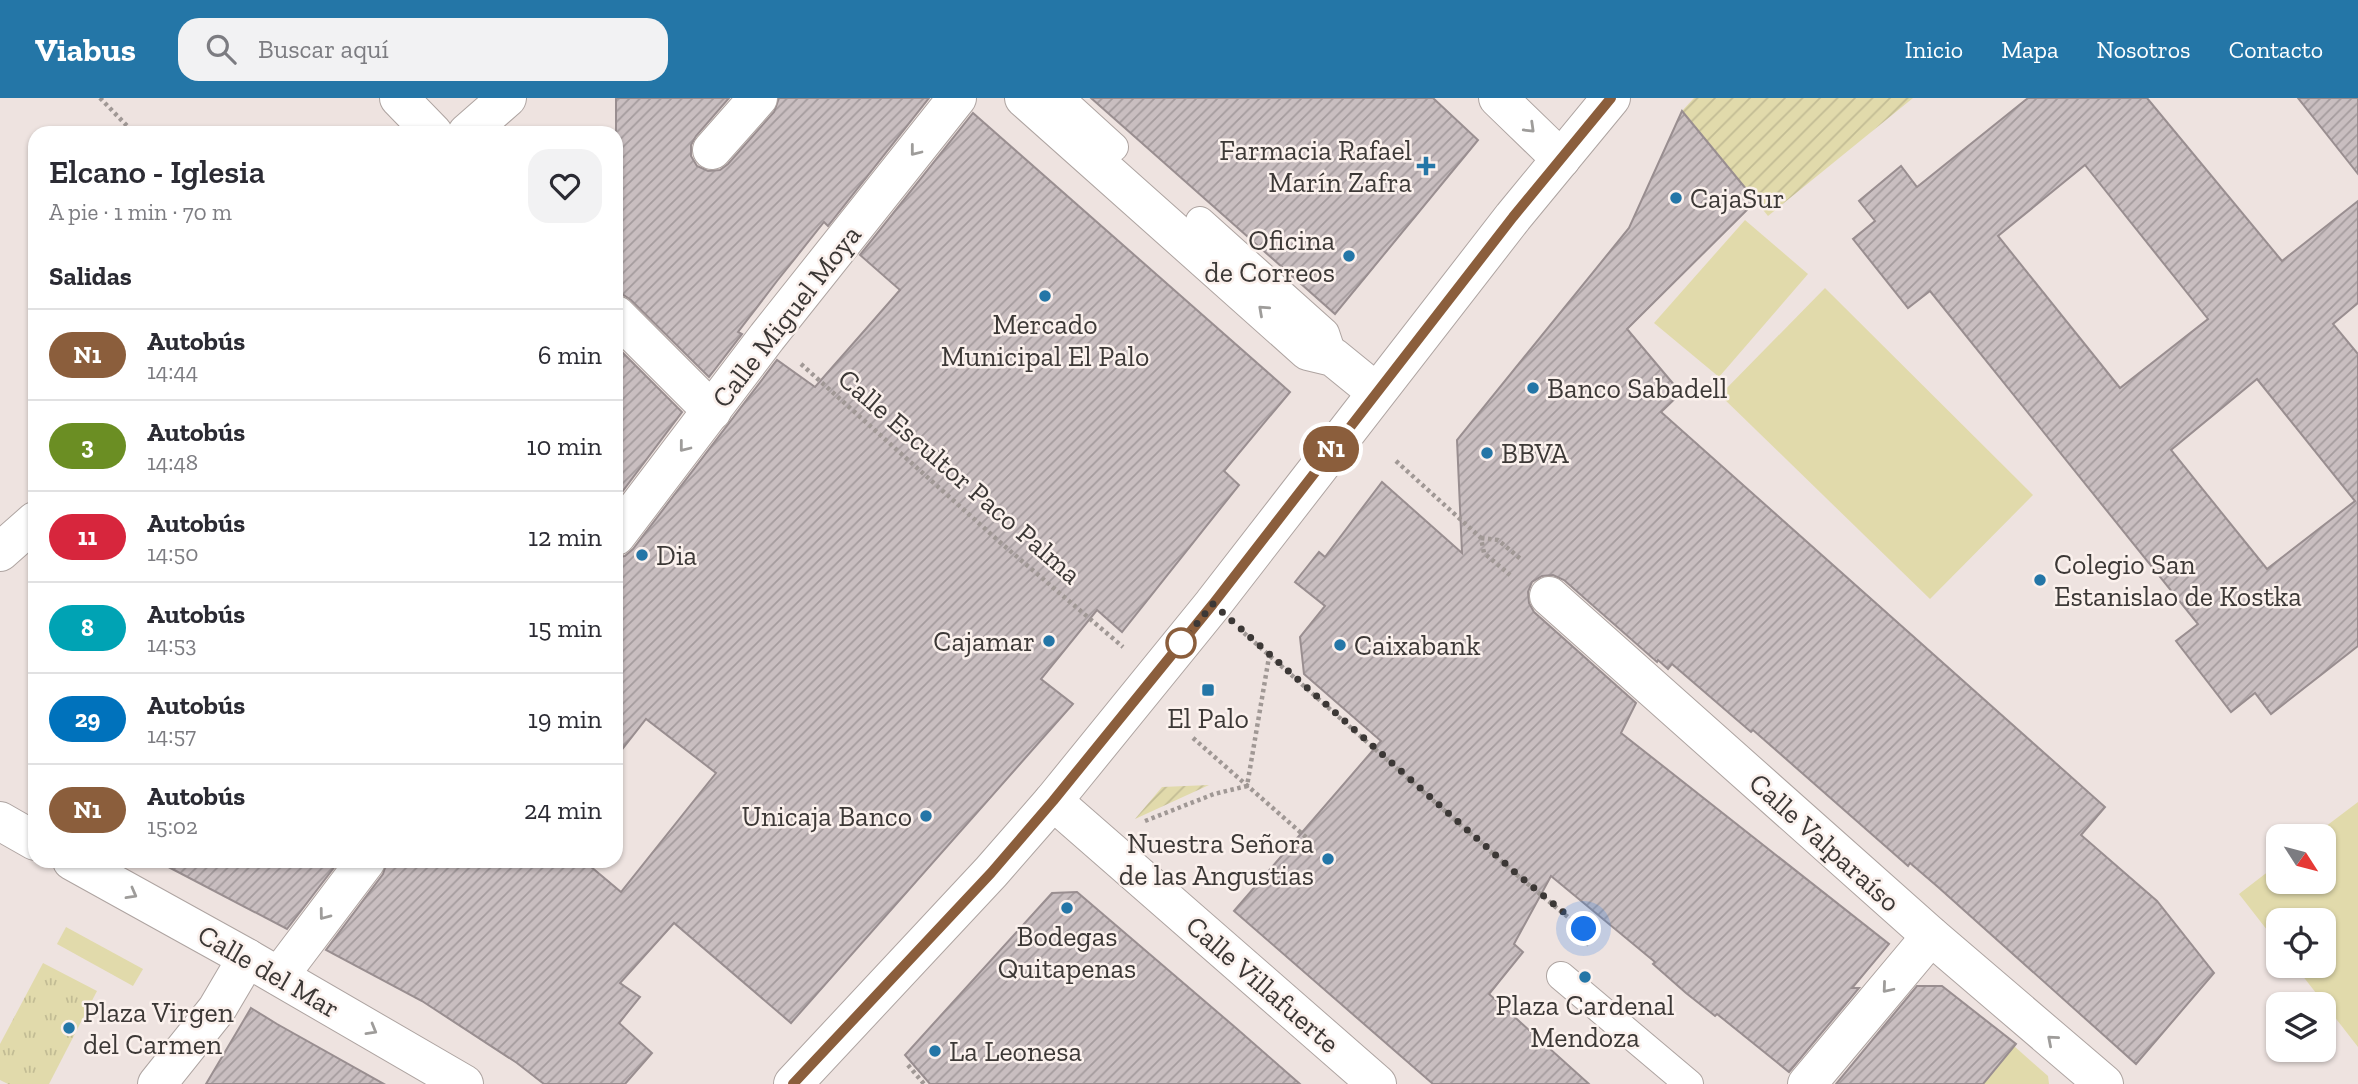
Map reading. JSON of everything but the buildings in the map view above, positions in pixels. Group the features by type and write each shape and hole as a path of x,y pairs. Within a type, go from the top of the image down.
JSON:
{"street":[{"path":"399,98 426,126"},
{"path":"475,126 507,98"},
{"path":"712,150 758,98"},
{"name":"Calle Miguel Moya","path":"623,527 768,337 957,98"},
{"path":"1024,98 1308,351 1333,357 1376,393"},
{"path":"1498,98 1561,159"},
{"path":"793,1084 991,873 1053,801 1213,604 1376,393 1611,98"},
{"path":"623,322 712,411"},
{"path":"0,552 28,527"},
{"name":"Calle Valparaíso","path":"1534,590 2100,1083"},
{"name":"Calle Villafuerte","path":"1053,801 1363,1079"},
{"path":"0,821 28,837"},
{"name":"Calle del Mar","path":"85,868 263,967 464,1084"},
{"path":"158,1084 217,1009 263,967 359,868"},
{"path":"1807,1084 1931,936"}],"lane":[{"path":"1060,98 1114,147"},
{"path":"1200,221 1325,333 1333,357"},
{"path":"1561,976 1689,1084"}],"path":[{"path":"100,98 127,126"},
{"name":"Calle Escultor Paco Palma","path":"768,337 1002,544 1124,647"},
{"path":"1396,461 1481,538 1498,540"},
{"path":"1481,538 1484,553 1534,590"},
{"path":"1213,604 1517,874 1584,929"},
{"path":"1247,786 1270,656"},
{"path":"1193,738 1308,839"},
{"path":"1136,824 1214,793 1247,786"},
{"path":"908,1065 924,1084"}],"green space":[{"path":"1694,98 1913,98 1768,216 1682,111"},
{"path":"1745,220 1808,274 1719,377 1654,323"},
{"path":"1825,288 2033,495 1930,599 1720,395"},
{"path":"1209,785 1135,819 1162,787"},
{"path":"2358,802 2358,1047 2336,1019 2336,992 2315,992 2304,978 2336,978 2336,908 2266,908 2266,929 2239,894 2266,873 2266,894 2336,894 2336,824 2329,824"},
{"path":"66,927 143,969 133,986 57,944"},
{"path":"43,963 97,991 49,1084 8,1084 0,1080 0,1044"},
{"path":"2014,1046 2048,1076 2049,1084 1983,1084"}],"bus line":[{"name":"N1","path":"793,1084 991,873 1053,801 1213,604 1513,217 1611,98"}],"place":[{"name":"Farmacia Rafael Marín Zafra","path":"1426,166"},
{"name":"CajaSur","path":"1676,198"},
{"name":"Oficina de Correos","path":"1349,256"},
{"name":"Mercado Municipal El Palo","path":"1045,296"},
{"name":"Banco Sabadell","path":"1533,388"},
{"name":"BBVA","path":"1487,453"},
{"name":"Dia","path":"642,555"},
{"name":"Colegio San Estanislao de Kostka","path":"2040,580"},
{"name":"Cajamar","path":"1049,641"},
{"name":"Caixabank","path":"1340,645"},
{"name":"El Palo","path":"1208,690"},
{"name":"Unicaja Banco","path":"926,816"},
{"name":"Nuestra Señora de las Angustias","path":"1328,859"},
{"name":"Bodegas Quitapenas","path":"1067,908"},
{"name":"Plaza Cardenal Mendoza","path":"1585,977"},
{"name":"Plaza Virgen del Carmen","path":"69,1028"},
{"name":"La Leonesa","path":"935,1051"}],"route":[{"path":"1181,643 1213,604 1517,874 1584,929"}]}
